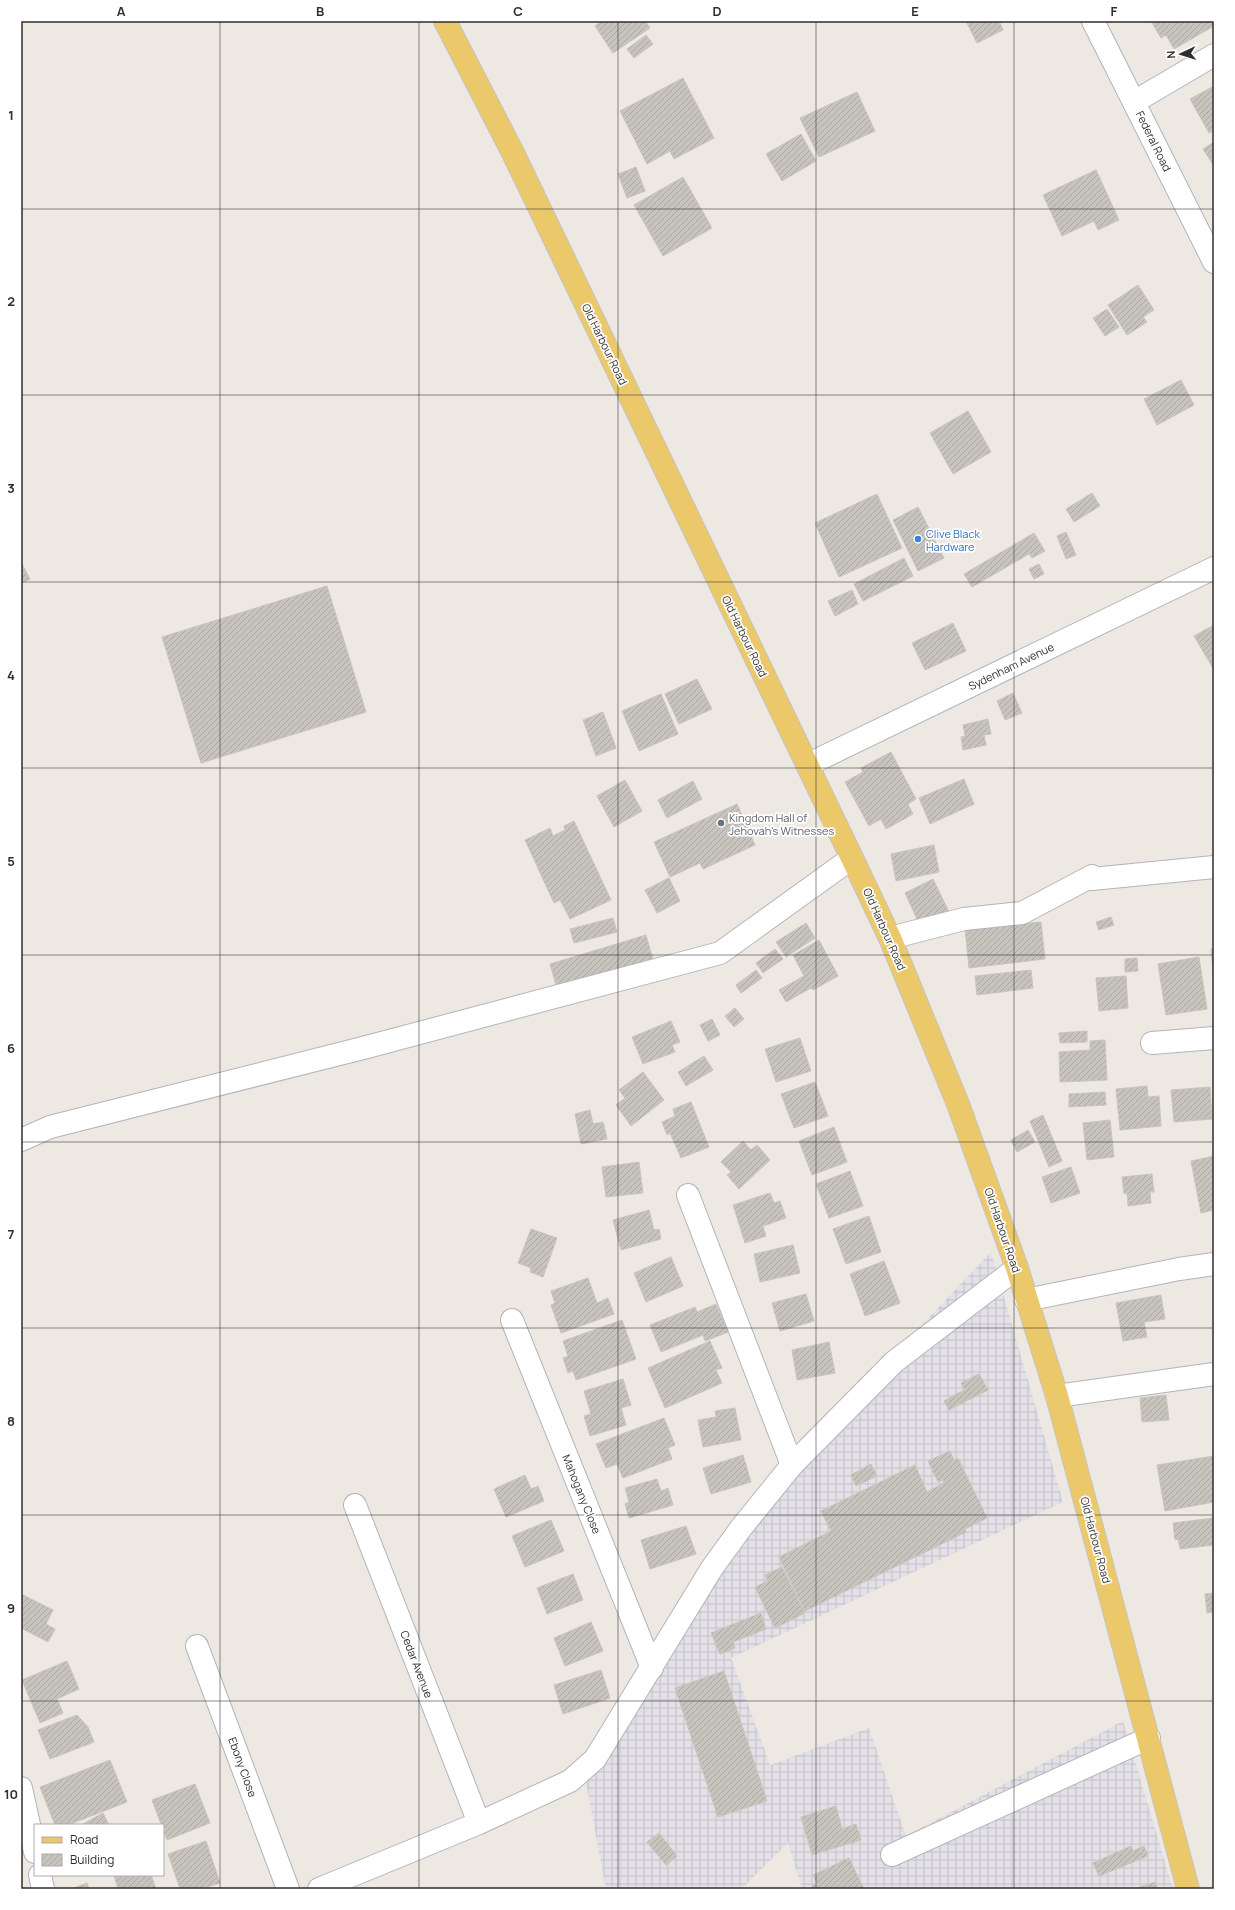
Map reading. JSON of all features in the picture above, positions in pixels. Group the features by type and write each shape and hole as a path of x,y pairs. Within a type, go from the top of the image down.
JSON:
{"main road":[{"name":"Old Harbour Road","path":"445,21 513,154 890,938 958,1104 1017,1268 1057,1396 1188,1889"}],"street":[{"name":"Federal Road","path":"1093,21 1214,262"},
{"path":"1134,102 1214,55"},
{"name":"Sydenham Avenue","path":"807,765 1214,568"},
{"path":"21,1140 50,1127 363,1048 720,953 852,858"},
{"path":"890,938 964,919 1022,913 1092,876 1092,879 1214,867"},
{"path":"1152,1043 1214,1038"},
{"path":"688,1195 792,1465"},
{"path":"1026,1300 1179,1269 1214,1264"},
{"path":"319,1889 479,1823 570,1781 585,1768 595,1759 712,1568 741,1528 792,1465 894,1362 1017,1268"},
{"name":"Mahogany Close","path":"512,1320 652,1668"},
{"path":"1057,1396 1214,1374"},
{"name":"Cedar Avenue","path":"355,1505 479,1823"},
{"name":"Ebony Close","path":"198,1646 288,1889"},
{"path":"892,1855 1149,1738"},
{"path":"21,1788 30,1848"},
{"path":"40,1876 43,1889"}],"shaded area":[{"path":"991,1252 1063,1502 731,1658 770,1765 869,1728 906,1836 1123,1721 1173,1889 802,1889 788,1843 741,1889 606,1889 582,1761 718,1541"}],"building":[{"path":"602,21 645,21 650,28 613,53 595,26"},
{"path":"966,21 999,21 1003,30 977,43"},
{"path":"1151,21 1214,21 1214,26 1174,49 1166,35 1161,38"},
{"path":"646,35 653,44 634,58 627,49"},
{"path":"683,78 714,138 674,159 670,151 647,164 620,111"},
{"path":"1214,86 1214,130 1209,133 1190,99"},
{"path":"857,92 875,131 819,157 800,118"},
{"path":"801,134 816,161 782,181 766,154"},
{"path":"1214,142 1214,166 1203,149"},
{"path":"636,167 645,191 627,198 618,174"},
{"path":"1096,170 1119,220 1098,230 1094,221 1062,236 1043,195"},
{"path":"683,177 712,228 663,256 634,205"},
{"path":"1138,285 1154,310 1143,317 1147,322 1127,335 1108,305"},
{"path":"1107,309 1119,327 1105,336 1093,318"},
{"path":"1181,380 1194,405 1157,425 1144,399"},
{"path":"968,411 991,452 953,474 930,433"},
{"path":"1092,493 1100,506 1074,522 1066,509"},
{"path":"877,494 902,548 839,577 815,523"},
{"name":"Clive Black Hardware","path":"918,507 944,558 918,571 893,520"},
{"path":"1066,532 1076,555 1066,559 1057,536"},
{"path":"1034,533 1045,551 1032,558 1029,554 972,587 964,574"},
{"path":"904,558 913,576 863,601 854,584"},
{"path":"21,562 30,579 21,583"},
{"path":"1039,564 1044,574 1034,579 1029,569"},
{"path":"327,586 366,712 201,763 162,637"},
{"path":"852,590 858,604 835,616 828,601"},
{"path":"953,623 966,651 925,670 912,643"},
{"path":"1214,625 1214,670 1194,636"},
{"path":"697,679 712,709 679,724 665,694"},
{"path":"1013,693 1022,713 1005,720 997,701"},
{"path":"661,694 678,734 639,751 622,711"},
{"path":"603,712 616,748 596,756 583,720"},
{"path":"988,719 991,734 984,735 986,745 963,750 961,737 965,736 963,725"},
{"path":"891,752 916,799 908,804 913,814 886,829 881,819 869,826 845,782 863,772 861,768"},
{"path":"964,779 974,804 930,824 919,798"},
{"path":"625,780 642,811 614,827 597,796"},
{"path":"693,781 702,799 667,818 658,800"},
{"name":"Kingdom Hall of Jehovah's Witnesses","path":"737,804 755,845 703,869 700,863 670,877 654,842"},
{"path":"574,821 611,900 570,919 560,900 554,903 525,840 550,828 553,836 565,830 564,826"},
{"path":"934,845 939,872 896,881 891,854"},
{"path":"669,878 680,901 657,913 645,890"},
{"path":"933,879 951,916 922,930 905,893"},
{"path":"1019,917 1020,924 1041,922 1045,959 969,968 964,919"},
{"path":"1111,917 1114,925 1099,930 1096,922"},
{"path":"613,918 617,932 574,943 570,929"},
{"path":"806,923 815,938 786,957 776,942"},
{"path":"646,935 654,963 558,992 550,964"},
{"path":"819,940 838,976 813,990 811,988 786,1002 779,990 804,976 793,955"},
{"path":"775,949 783,959 763,973 756,963"},
{"path":"1211,949 1214,949 1214,984"},
{"path":"1199,957 1207,1009 1166,1015 1158,964"},
{"path":"1137,958 1138,971 1125,972 1125,959"},
{"path":"756,970 762,978 741,993 736,985"},
{"path":"1031,970 1033,988 977,995 975,976"},
{"path":"1126,976 1128,1008 1099,1011 1096,978"},
{"path":"735,1008 744,1019 734,1027 725,1016"},
{"path":"712,1019 720,1035 708,1041 700,1025"},
{"path":"671,1021 680,1042 672,1045 675,1052 643,1064 632,1037"},
{"path":"1087,1031 1087,1042 1060,1043 1059,1033"},
{"path":"800,1038 811,1071 776,1082 765,1049"},
{"path":"1105,1040 1107,1080 1060,1082 1059,1052 1090,1050 1090,1041"},
{"path":"704,1056 713,1070 686,1086 678,1072"},
{"path":"643,1072 664,1100 631,1126 616,1105 625,1098 619,1090"},
{"path":"815,1082 828,1116 794,1128 781,1094"},
{"path":"1147,1086 1148,1097 1159,1096 1161,1126 1120,1130 1116,1089"},
{"path":"1210,1087 1212,1119 1174,1122 1171,1090"},
{"path":"1105,1092 1106,1105 1069,1107 1069,1094"},
{"path":"691,1102 709,1147 681,1158 670,1133 667,1135 662,1122 675,1116 673,1109"},
{"path":"590,1110 593,1124 603,1122 607,1139 581,1144 575,1114"},
{"path":"1043,1115 1062,1161 1049,1167 1030,1121"},
{"path":"1110,1120 1114,1157 1087,1160 1083,1123"},
{"path":"834,1127 847,1162 812,1175 799,1141"},
{"path":"1028,1130 1035,1142 1017,1152 1011,1140"},
{"path":"743,1141 751,1150 757,1145 770,1160 739,1189 727,1175 731,1172 721,1162"},
{"path":"1214,1156 1214,1210 1201,1213 1191,1161"},
{"path":"639,1162 643,1193 606,1197 602,1167"},
{"path":"1071,1167 1080,1193 1051,1203 1042,1177"},
{"path":"850,1171 863,1206 829,1218 816,1184"},
{"path":"1152,1174 1154,1192 1150,1192 1151,1203 1128,1206 1127,1193 1124,1194 1122,1177"},
{"path":"770,1193 774,1203 780,1201 786,1218 763,1226 766,1236 745,1243 733,1205"},
{"path":"649,1210 654,1230 659,1229 661,1239 621,1250 613,1220"},
{"path":"869,1216 881,1252 846,1264 833,1229"},
{"path":"531,1229 557,1238 543,1277 530,1272 531,1268 518,1263"},
{"path":"793,1245 800,1273 760,1282 754,1254"},
{"path":"671,1257 683,1286 646,1302 634,1273"},
{"path":"884,1261 900,1303 865,1316 850,1274"},
{"path":"588,1278 597,1303 608,1298 614,1314 561,1333 551,1305 555,1303 551,1291"},
{"path":"806,1294 814,1321 780,1331 772,1303"},
{"path":"1161,1295 1165,1319 1144,1322 1147,1337 1123,1341 1116,1303"},
{"path":"716,1304 728,1332 705,1341 703,1335 661,1352 650,1325 695,1307 697,1312"},
{"path":"622,1320 636,1359 576,1380 573,1371 568,1373 563,1358 568,1356 563,1341"},
{"path":"710,1341 722,1368 716,1370 722,1383 665,1408 648,1368"},
{"path":"829,1342 835,1373 797,1380 792,1350"},
{"path":"979,1374 988,1390 949,1410 944,1401 964,1390 961,1383"},
{"path":"623,1379 631,1405 621,1408 626,1425 590,1436 584,1416 591,1414 584,1391"},
{"path":"1166,1395 1169,1420 1142,1422 1140,1398"},
{"path":"735,1408 741,1440 703,1447 698,1420 716,1417 715,1411"},
{"path":"664,1418 675,1445 668,1448 672,1459 623,1478 617,1464 606,1468 596,1444"},
{"path":"950,1451 954,1460 958,1458 987,1518 965,1529 966,1532 805,1611 779,1557 831,1531 821,1511 915,1465 927,1492 944,1483 943,1480 938,1482 928,1461"},
{"path":"743,1455 751,1482 711,1494 703,1468"},
{"path":"1214,1456 1214,1502 1165,1511 1157,1465"},
{"path":"871,1464 877,1476 856,1486 851,1475"},
{"path":"525,1475 531,1489 538,1486 544,1501 506,1517 494,1489"},
{"path":"657,1479 661,1491 668,1488 673,1505 629,1518 625,1504 629,1502 625,1488"},
{"path":"1214,1518 1214,1545 1180,1549 1178,1539 1175,1540 1173,1523"},
{"path":"551,1520 564,1551 525,1567 512,1536"},
{"path":"686,1526 696,1554 650,1569 641,1540"},
{"path":"782,1567 805,1613 775,1628 755,1587 768,1581 765,1575"},
{"path":"573,1574 583,1600 547,1614 537,1588"},
{"path":"1214,1593 1214,1612 1207,1613 1205,1594"},
{"path":"21,1594 53,1610 46,1624 55,1629 48,1642 21,1628"},
{"path":"761,1613 766,1629 733,1642 735,1648 720,1654 711,1633"},
{"path":"591,1622 603,1651 565,1666 554,1638"},
{"path":"67,1661 79,1689 57,1699 63,1713 40,1723 22,1680"},
{"path":"601,1670 610,1698 563,1714 554,1685"},
{"path":"724,1671 767,1801 718,1817 675,1688"},
{"path":"77,1715 88,1727 94,1742 50,1759 38,1730"},
{"path":"110,1760 127,1802 71,1824 55,1824 40,1787"},
{"path":"195,1784 210,1823 167,1840 164,1832 164,1824 161,1824 152,1800"},
{"path":"836,1806 842,1829 856,1824 861,1840 812,1855 801,1817"},
{"path":"103,1813 108,1824 83,1824"},
{"path":"659,1833 677,1856 666,1865 647,1842"},
{"path":"206,1841 220,1883 201,1889 180,1889 168,1854"},
{"path":"1131,1846 1133,1851 1144,1846 1148,1856 1099,1876 1093,1863"},
{"path":"849,1858 864,1889 814,1889 812,1886 817,1884 813,1875"},
{"path":"114,1876 151,1876 156,1889 118,1889"},
{"path":"1155,1882 1158,1889 1137,1889 1137,1888"},
{"path":"87,1883 89,1889 71,1889"}],"place":[{"name":"Clive Black Hardware","path":"918,539"},
{"name":"Kingdom Hall of Jehovah's Witnesses","path":"721,823"}]}
